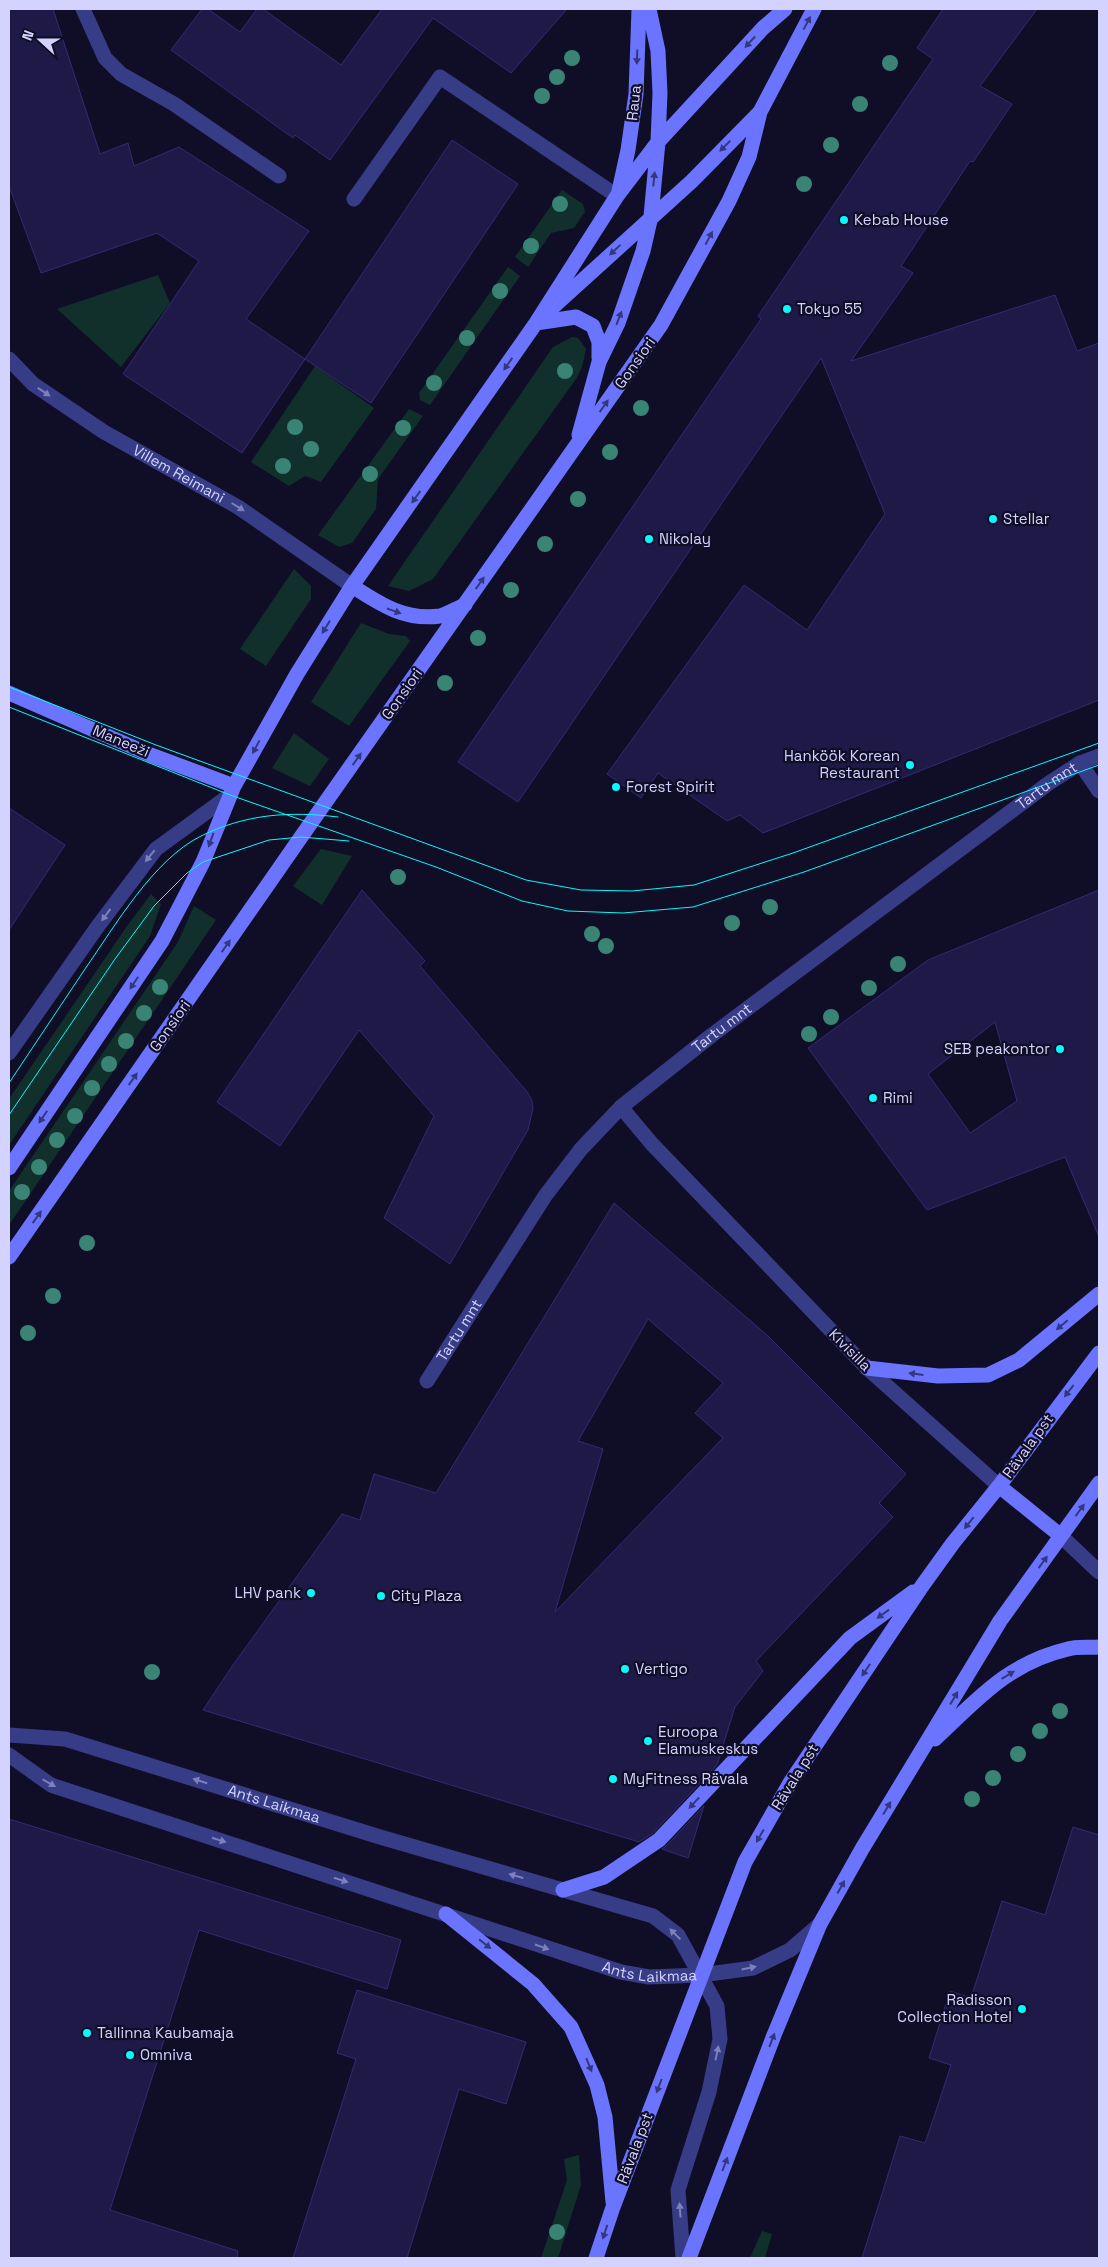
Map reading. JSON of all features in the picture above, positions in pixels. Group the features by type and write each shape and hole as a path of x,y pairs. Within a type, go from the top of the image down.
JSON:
{"street":[{"path":"83,9 104,58 121,74 174,104 279,176"},
{"name":"Raua","path":"617,196 628,150 636,94 639,9"},
{"name":"Raua","path":"599,362 618,323 643,250 650,216 658,142 660,93 658,51 649,9"},
{"name":"Gonsiori","path":"9,1168 162,941 203,862 232,791 297,674 352,586 536,324 617,196 658,142 763,28 785,9"},
{"name":"Gonsiori","path":"9,1258 662,325 729,201 749,157 760,112 814,9"},
{"path":"354,199 440,77 617,196"},
{"name":"Gonsiori","path":"536,324 650,216 692,181 760,112"},
{"path":"536,324 576,317 594,326 599,342 599,362 576,446"},
{"name":"Villem Reimani","path":"9,359 33,384 104,432 238,506 352,586"},
{"path":"352,586 385,608 412,617 441,616 465,605"},
{"name":"Maneeži","path":"9,693 232,791"},
{"name":"Tartu mnt","path":"427,1381 545,1196 581,1149 621,1107 727,1023 1050,783 1080,763 1099,756"},
{"path":"1080,763 1099,791"},
{"path":"9,1053 108,911 156,849 232,791"},
{"name":"Kivisilla","path":"621,1107 652,1144 867,1368 1000,1486 1061,1536 1099,1572"},
{"path":"867,1368 938,1376 988,1375 1019,1360 1099,1294"},
{"name":"Rävala pst","path":"596,2258 613,2206 745,1862 790,1783 922,1586 953,1543 1000,1486 1099,1352"},
{"path":"689,2258 774,2035 820,1924 862,1849 1000,1621 1099,1483"},
{"path":"563,1890 604,1877 659,1840 850,1638 922,1586"},
{"path":"920,1754 993,1684 1028,1662 1069,1648 1099,1647"},
{"name":"Ants Laikmaa","path":"9,1735 65,1739 380,1837 653,1916 678,1936 701,1975 649,1977 621,1972 51,1785 9,1755"},
{"path":"446,1914 533,1984 571,2027 596,2085 605,2117 613,2206"},
{"path":"683,2258 678,2190 709,2092 720,2038 717,2006 701,1975 753,1968 790,1950 820,1924"}],"green space":[{"path":"562,190 583,204 585,212 574,228 551,233 528,267 515,257"},
{"path":"508,267 520,276 430,405 420,400 419,393"},
{"path":"158,275 170,303 121,367 57,309"},
{"path":"572,337 578,338 586,349 582,367 576,379 433,579 409,591 388,586 553,347"},
{"path":"315,366 374,408 321,482 305,476 289,486 251,462"},
{"path":"409,409 423,416 378,479 376,509 352,543 339,547 318,535"},
{"path":"294,569 311,586 311,599 266,666 240,649"},
{"path":"361,623 389,634 406,636 410,641 349,726 311,702"},
{"path":"294,733 329,759 310,786 272,768"},
{"path":"321,849 352,856 322,905 293,886"},
{"path":"151,894 161,904 150,936 9,1145 9,1099"},
{"path":"194,906 216,920 9,1225 9,1191 178,942"},
{"path":"579,2155 581,2185 558,2258 541,2258 567,2180 564,2159"},
{"path":"762,2231 772,2234 765,2258 750,2258"}],"building":[{"path":"9,9 53,9 100,154 128,143 134,166 179,147 309,231 246,319 305,359 242,453 123,374 199,261 157,233 41,273 9,186"},
{"path":"202,9 208,9 240,32 257,9 263,9 341,65 382,9 567,9 511,73 433,18 330,160 295,135 293,138 171,50"},
{"path":"943,9 1037,9 980,86 1012,104 973,162 970,161 901,266 913,273 851,361 1055,295 1077,351 1099,343 1099,700 763,833 740,815 727,821 658,773 641,798 607,774 744,585 807,630 885,514 821,358 518,802 458,762 761,319 758,316 933,59 917,48"},
{"path":"452,140 518,184 371,403 305,359"},
{"path":"9,808 65,845 9,930"},
{"path":"362,890 425,961 420,966 528,1093 532,1101 533,1108 528,1130 450,1264 384,1218 434,1116 359,1030 280,1146 217,1102"},
{"path":"1099,890 1099,1237 1065,1157 927,1210 808,1048 928,960","holes":["995,1022 1017,1101 970,1133 928,1074"]},
{"path":"614,1203 768,1336 906,1474 879,1503 893,1517 756,1661 763,1671 735,1707 717,1765 653,1833 639,1842 203,1710 233,1665 342,1514 360,1520 374,1474 436,1493","holes":["648,1319 723,1383 695,1413 723,1438 555,1612 603,1449 578,1441"]},
{"path":"704,1806 688,1858 662,1849 666,1846"},
{"name":"Tallinna Kaubamaja","path":"9,1819 401,1940 387,1989 199,1930 110,2210 238,2251 237,2258 9,2258"},
{"name":"Radisson Collection Hotel","path":"1073,1827 1099,1835 1099,2258 862,2258 900,2136 925,2143 937,2108 951,2065 929,2058 950,1991 971,1998 1002,1901 1045,1915"},
{"path":"357,1990 526,2042 506,2104 459,2089 407,2258 293,2258 356,2059 337,2053"}],"tram line":[{"path":"9,687 156,745 526,880 581,890 632,891 694,885 793,853 1099,743"},
{"path":"9,707 230,795 436,867 522,901 568,911 623,913 693,907 804,872 1099,765"},
{"path":"9,1083 136,895 151,877 183,847 201,836 234,823 251,819 302,814 338,817"},
{"path":"9,1115 115,959 154,906 187,873 203,862 269,840 301,837 349,841"}],"place":[{"name":"Kebab House","path":"844,220"},
{"name":"Tokyo 55","path":"787,309"},
{"name":"Stellar","path":"993,519"},
{"name":"Nikolay","path":"649,539"},
{"name":"Hanköök Korean Restaurant","path":"910,765"},
{"name":"Forest Spirit","path":"616,787"},
{"name":"SEB peakontor","path":"1060,1049"},
{"name":"Rimi","path":"873,1098"},
{"name":"LHV pank","path":"311,1593"},
{"name":"City Plaza","path":"381,1596"},
{"name":"Vertigo","path":"625,1669"},
{"name":"Euroopa Elamuskeskus","path":"648,1741"},
{"name":"MyFitness Rävala","path":"613,1779"},
{"name":"Radisson Collection Hotel","path":"1022,2009"},
{"name":"Tallinna Kaubamaja","path":"87,2033"},
{"name":"Omniva","path":"130,2055"}]}
